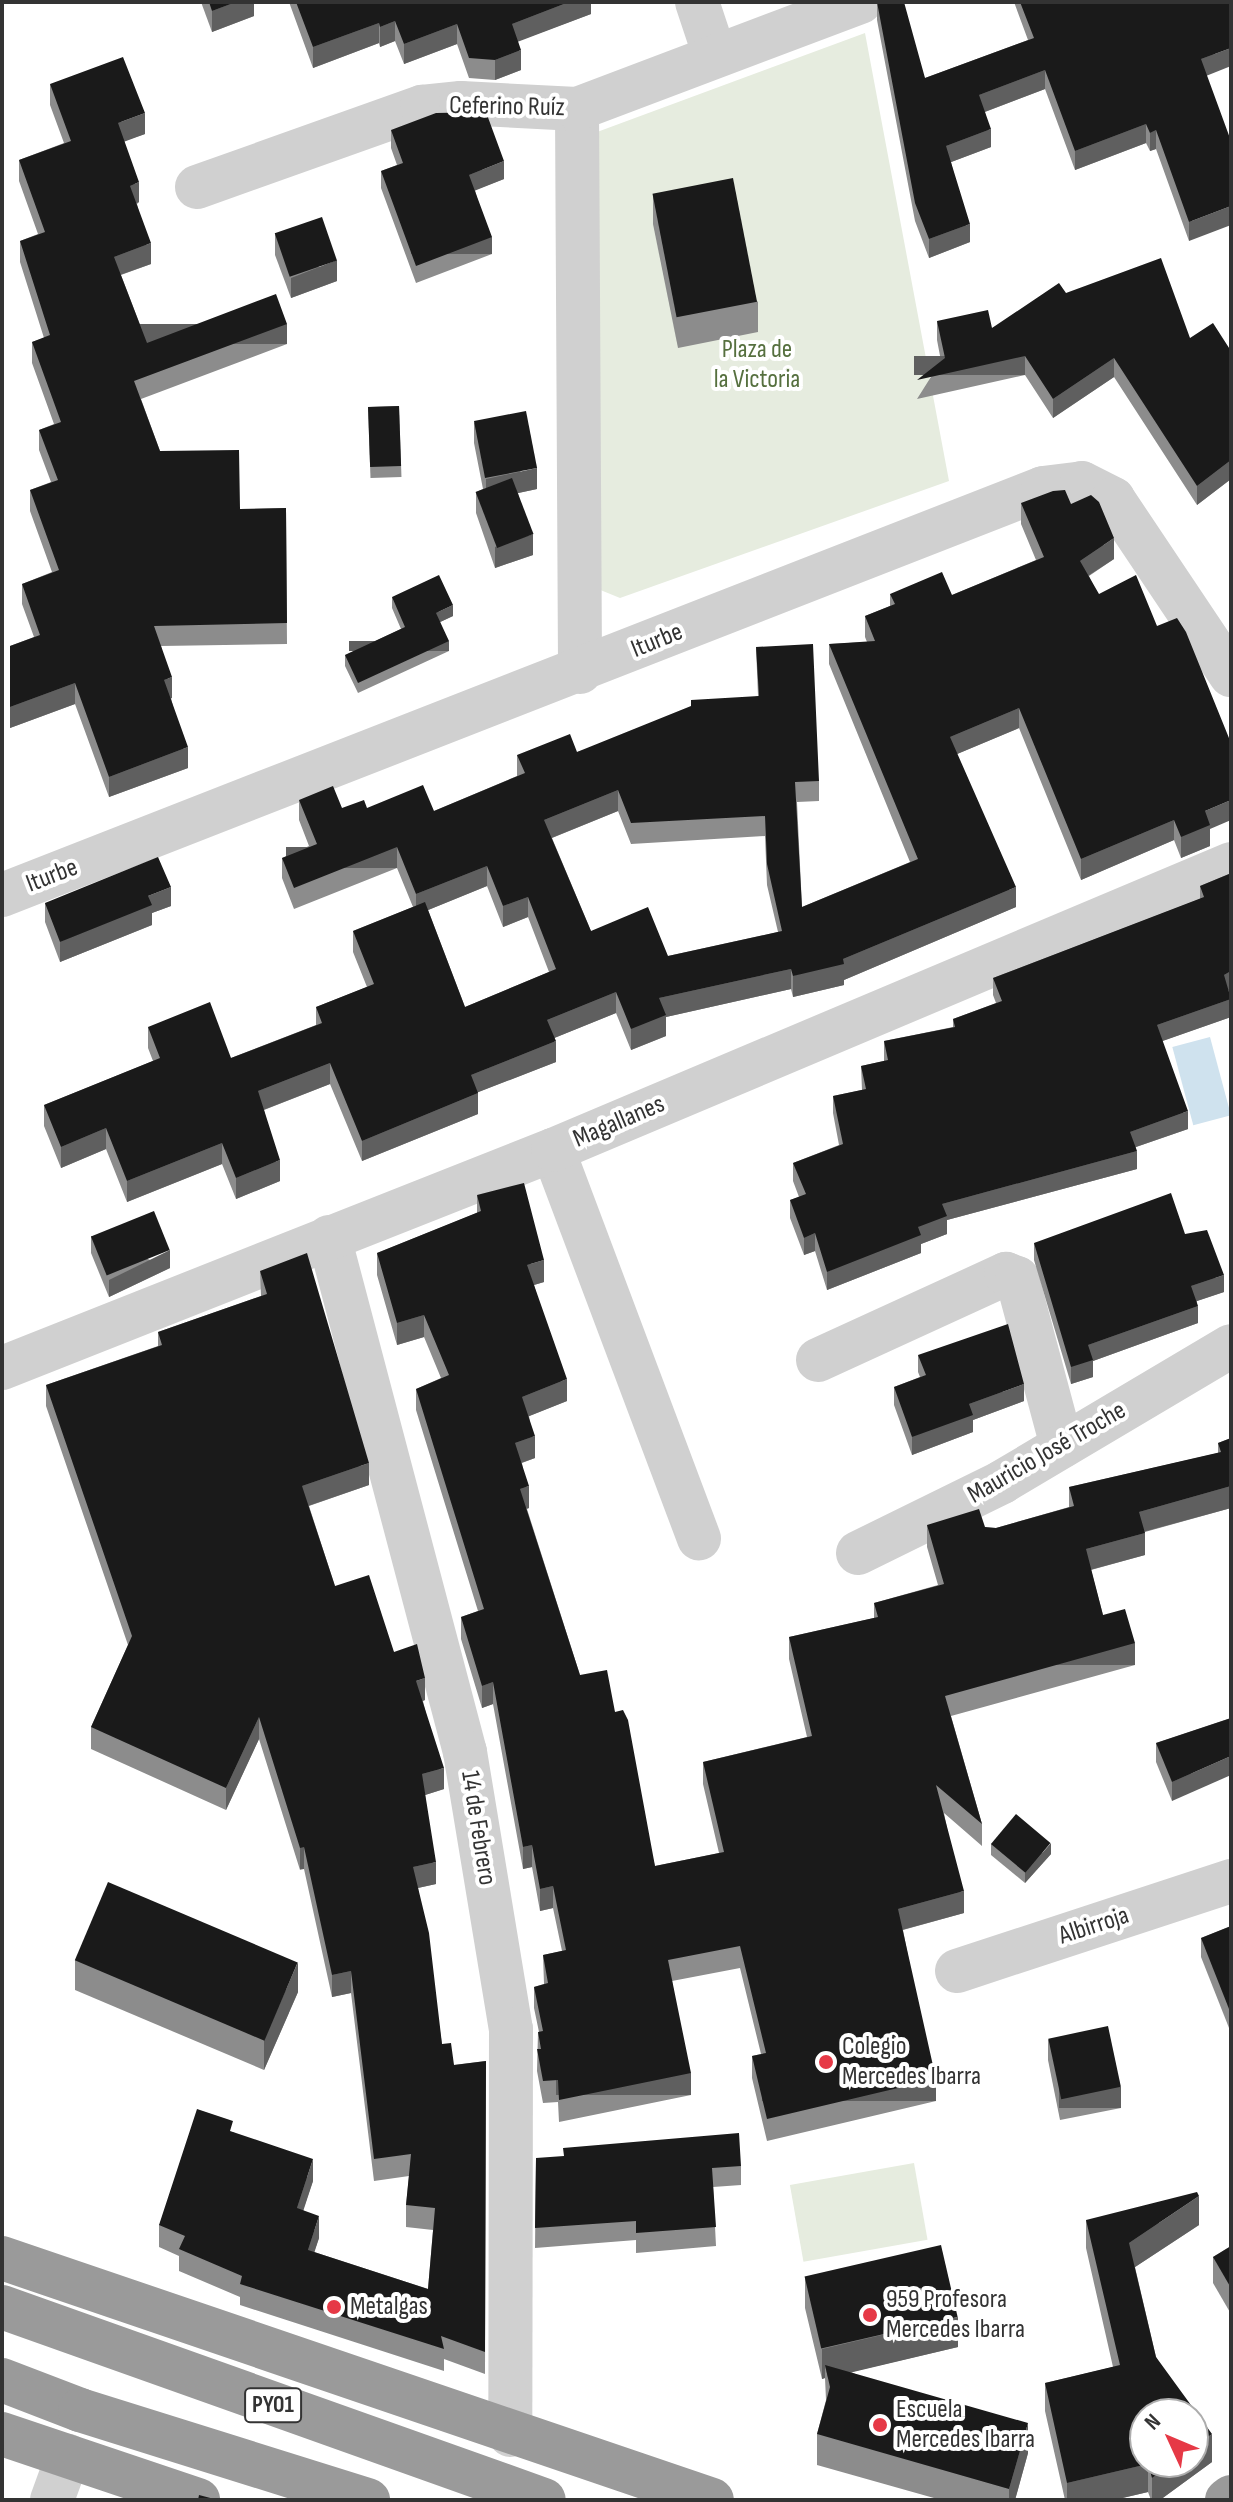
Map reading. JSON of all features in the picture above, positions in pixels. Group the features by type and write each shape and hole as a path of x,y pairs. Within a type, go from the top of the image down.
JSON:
{"highway":[{"path":"2,2258 510,2435 712,2500"},
{"name":"PY01","path":"2,2307 544,2500"},
{"name":"PY01","path":"2,2380 80,2410 368,2500"},
{"path":"2,2434 198,2500"}],"street":[{"path":"697,2 715,56"},
{"name":"Ceferino Ruíz","path":"197,187 422,107 461,103 577,109 860,2"},
{"path":"577,109 580,672"},
{"name":"Iturbe","path":"2,895 580,672 1030,493 1082,483 1113,499 1137,530 1231,675"},
{"name":"Magallanes","path":"2,1368 553,1150 1231,864"},
{"path":"553,1150 699,1539"},
{"name":"14 de Febrero","path":"329,1237 465,1752 511,2029 510,2435"},
{"path":"818,1360 1006,1274 1017,1278 1062,1446"},
{"name":"Mauricio José Troche","path":"858,1553 1062,1446 1231,1346"},
{"name":"Albirroja","path":"957,1971 1231,1881"},
{"path":"52,2500 68,2456"}],"green space":[{"name":"Plaza de la Victoria","path":"865,33 949,481 620,598 598,589 589,135"},
{"path":"914,2163 928,2240 803,2262 790,2185"}],"water":[{"path":"1210,1037 1231,1115 1193,1125 1172,1047"}],"building":[{"path":"209,2 236,2 212,11"},
{"path":"296,2 569,2 512,24 521,50 495,60 469,58 457,24 404,44 395,21 380,27 379,23 313,47"},
{"path":"877,2 904,2 925,78 1034,38 1020,2 1231,2 1231,48 1201,59 1231,141 1231,206 1189,222 1156,130 1150,133 1146,124 1075,151 1045,70 979,95 991,129 946,146 970,224 929,239 915,203"},
{"path":"123,57 145,113 118,123 139,182 130,186 151,243 114,257 147,343 276,294 287,324 134,381 160,451 239,450 240,509 286,508 287,623 154,626 172,677 164,680 188,747 109,777 75,683 10,707 10,646 40,635 22,584 59,570 30,490 58,480 39,430 61,422 32,342 50,335 20,241 45,232 19,160 71,141 50,84"},
{"path":"486,112 504,161 469,175 492,237 416,266 381,171 403,163 391,130 436,113"},
{"path":"733,178 757,302 677,317 653,194"},
{"path":"322,217 337,260 290,277 275,233"},
{"path":"1161,258 1190,338 1213,323 1231,351 1231,460 1197,486 1114,358 1053,399 1025,356 917,380 945,358 937,321 988,310 992,328 1059,283 1066,293"},
{"path":"399,406 401,466 370,467 368,407"},
{"path":"526,411 537,468 485,478 474,421"},
{"path":"512,478 534,534 497,548 476,492"},
{"path":"1065,490 1071,504 1091,495 1099,502 1114,538 1080,561 1099,594 1136,575 1157,626 1177,618 1186,632 1231,743 1231,800 1205,811 1210,825 1181,837 1174,820 1081,859 1019,708 950,737 1016,887 843,959 844,964 793,976 791,969 659,998 666,1015 631,1029 616,992 547,1020 556,1041 471,1075 478,1093 362,1141 330,1063 258,1091 280,1160 236,1178 222,1143 127,1181 106,1128 61,1147 44,1105 160,1058 148,1027 210,1002 231,1058 322,1023 316,1007 374,984 353,931 425,902 465,1007 556,969 528,897 503,906 487,866 416,894 397,847 294,888 282,858 317,844 299,800 333,786 342,808 364,800 367,808 423,785 434,811 525,773 517,755 570,734 577,752 691,706 691,700 759,696 756,647 813,644 819,781 795,782 802,907 918,859 829,644 875,641 865,616 895,604 890,594 942,572 952,595 1044,557 1021,503 1053,491","holes":["618,790 631,823 765,816 767,864 782,931 668,956 648,907 591,931 544,820"]},
{"path":"439,575 453,605 436,613 449,641 358,683 345,655 405,627 392,597"},
{"path":"158,857 171,887 148,896 152,905 60,942 45,903"},
{"path":"1229,874 1231,971 1224,975 1231,999 1157,1025 1188,1111 1130,1132 1137,1151 942,1204 947,1216 918,1227 921,1235 827,1272 815,1233 804,1238 790,1200 806,1194 793,1163 843,1144 833,1096 866,1089 861,1066 888,1060 884,1041 955,1027 953,1019 1002,1001 993,978 1204,897 1200,886"},
{"path":"524,1183 544,1260 527,1265 567,1379 522,1397 535,1436 515,1443 529,1486 520,1489 580,1675 607,1670 615,1712 623,1710 628,1720 655,1866 724,1852 703,1762 812,1736 789,1637 878,1617 874,1603 944,1584 927,1525 979,1509 985,1527 996,1528 1074,1506 1069,1487 1221,1452 1218,1443 1231,1438 1231,1486 1139,1512 1145,1533 1086,1549 1103,1615 1125,1609 1135,1643 945,1696 982,1824 936,1785 964,1891 898,1909 936,2079 767,2119 752,2056 766,2053 740,1946 668,1960 691,2073 559,2100 558,2080 543,2081 537,2049 541,2049 538,2032 543,2031 534,1987 548,1983 543,1955 566,1950 553,1886 540,1889 532,1845 523,1847 493,1682 482,1686 461,1617 484,1609 416,1389 449,1375 424,1315 397,1323 377,1253 481,1211 477,1195"},
{"path":"1171,1193 1185,1234 1207,1230 1224,1275 1191,1286 1198,1306 1088,1345 1093,1360 1071,1367 1034,1243"},
{"path":"154,1211 170,1250 107,1275 91,1236"},
{"path":"307,1253 369,1463 302,1486 335,1586 369,1575 394,1652 417,1644 425,1678 416,1681 444,1768 422,1774 436,1862 413,1867 429,1933 442,2044 451,2043 454,2065 486,2061 485,2352 441,2336 444,2349 240,2284 242,2276 179,2249 185,2236 159,2225 197,2109 233,2121 230,2131 313,2159 297,2208 319,2216 308,2250 428,2289 435,2208 406,2205 411,2154 374,2159 351,1971 332,1975 304,1847 300,1848 259,1717 226,1788 91,1727 132,1636 46,1385 162,1345 158,1332 267,1294 260,1271"},
{"path":"1008,1324 1024,1384 969,1404 973,1415 912,1437 894,1387 926,1375 918,1355"},
{"path":"1231,1718 1231,1756 1172,1782 1156,1743"},
{"path":"1016,1814 1050,1843 1025,1873 991,1844"},
{"path":"108,1882 298,1962 264,2041 75,1960"},
{"path":"1231,1926 1231,2014 1201,1938"},
{"path":"1108,2026 1121,2087 1061,2099 1048,2039"},
{"path":"739,2133 741,2166 712,2168 716,2227 636,2233 636,2221 535,2228 536,2158 564,2156 563,2148"},
{"path":"1197,2192 1199,2196 1129,2243 1156,2357 1186,2398 1129,2398 1129,2468 1067,2483 1045,2383 1120,2365 1086,2220"},
{"path":"941,2245 958,2317 821,2349 805,2276"},
{"path":"1231,2246 1231,2288 1213,2257"},
{"path":"825,2365 1028,2423 1009,2489 817,2434 830,2387"},
{"path":"199,2495 218,2500 198,2500"}],"place":[{"name":"Colegio Mercedes Ibarra","path":"826,2062"},
{"name":"Metalgas","path":"334,2307"},
{"name":"959 Profesora Mercedes Ibarra","path":"870,2315"},
{"name":"Escuela Mercedes Ibarra","path":"880,2425"}]}
